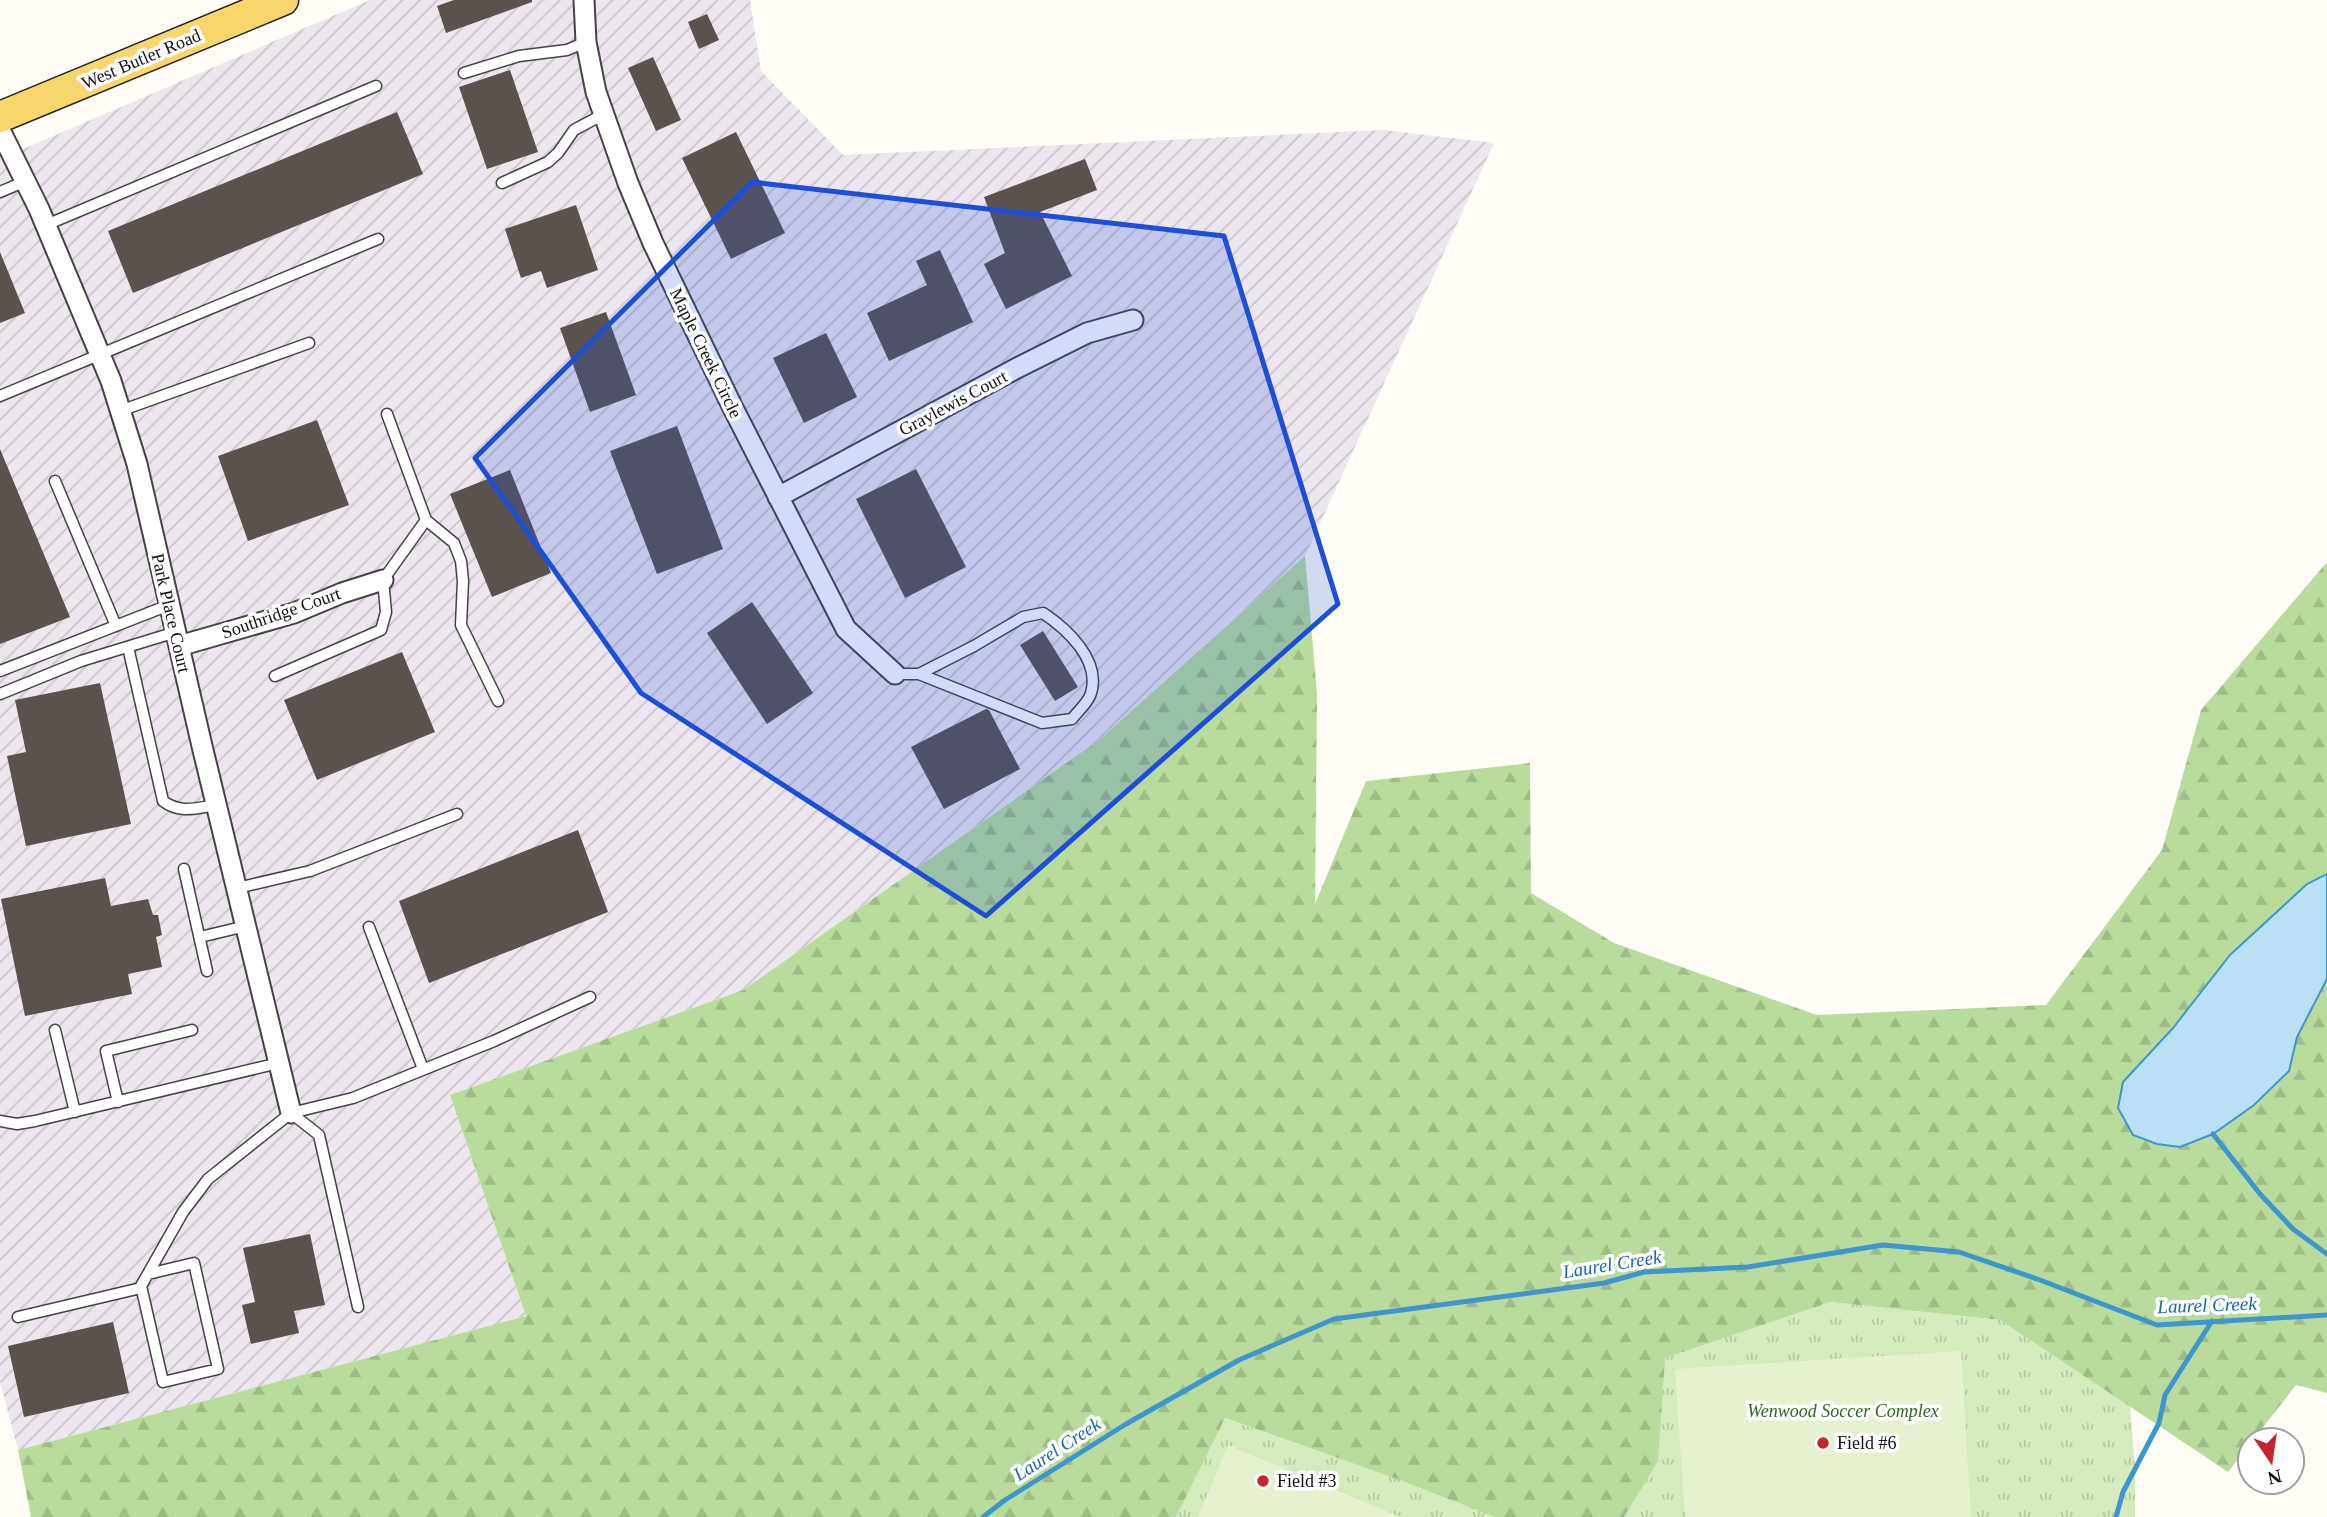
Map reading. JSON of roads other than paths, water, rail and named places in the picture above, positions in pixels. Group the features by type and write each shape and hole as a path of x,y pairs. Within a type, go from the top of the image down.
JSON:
{"main road":[{"name":"West Butler Road","path":"0,117 283,0"}],"street":[{"name":"Maple Creek Circle","path":"584,0 586,42 593,78 628,183 653,243 846,629 895,674"},
{"name":"Park Place Court","path":"0,130 27,181 100,356 136,464 291,1113"},
{"name":"Graylewis Court","path":"778,497 1087,333 1133,320"},
{"name":"Southridge Court","path":"177,639 294,613 383,580"}],"lane":[{"path":"464,74 519,56 567,50 586,42"},
{"path":"46,225 376,86"},
{"path":"502,183 548,162 574,130 604,114"},
{"path":"0,192 27,181"},
{"path":"0,396 378,239"},
{"path":"120,411 309,343"},
{"path":"387,414 426,520 454,543 461,561 461,625 498,701"},
{"path":"55,481 116,626"},
{"path":"275,676 381,630 386,612 383,580 426,520"},
{"path":"0,671 169,605"},
{"path":"895,674 919,674 1042,723 1072,719 1091,694 1092,671 1084,652 1059,624 1043,613 1023,617 919,674"},
{"path":"0,694 82,661 128,647 177,639"},
{"path":"128,647 163,801 172,808 183,810 217,805"},
{"path":"237,888 310,871 457,814"},
{"path":"184,869 207,971"},
{"path":"200,937 247,926"},
{"path":"369,927 423,1069"},
{"path":"148,1274 194,1263 218,1369 163,1382 141,1288 148,1274 183,1212 208,1179 291,1113 353,1098 494,1041 590,997"},
{"path":"55,1030 75,1112"},
{"path":"118,1102 106,1051 192,1030"},
{"path":"0,1121 16,1124 75,1112 279,1063"},
{"path":"291,1113 319,1135 358,1307"},
{"path":"18,1317 141,1288"}],"water":[{"path":"2327,874 2327,979 2297,1037 2289,1071 2254,1105 2213,1134 2180,1147 2157,1144 2133,1135 2118,1108 2123,1082 2173,1028 2230,955 2307,884"}],"waterway":[{"path":"2213,1134 2260,1194 2293,1229 2327,1254"},
{"name":"Laurel Creek","path":"983,1517 1005,1500 1126,1424 1239,1360 1334,1319 1604,1283 1644,1272 1748,1267 1883,1245 1959,1252 2157,1325 2327,1315"},
{"path":"2116,1517 2123,1492 2159,1423 2165,1395 2212,1321"}],"place":[{"name":"Field #6","path":"1823,1443"},
{"name":"Field #3","path":"1263,1481"}],"park label":[{"name":"Wenwood Soccer Complex","path":"1843,1411"}]}
